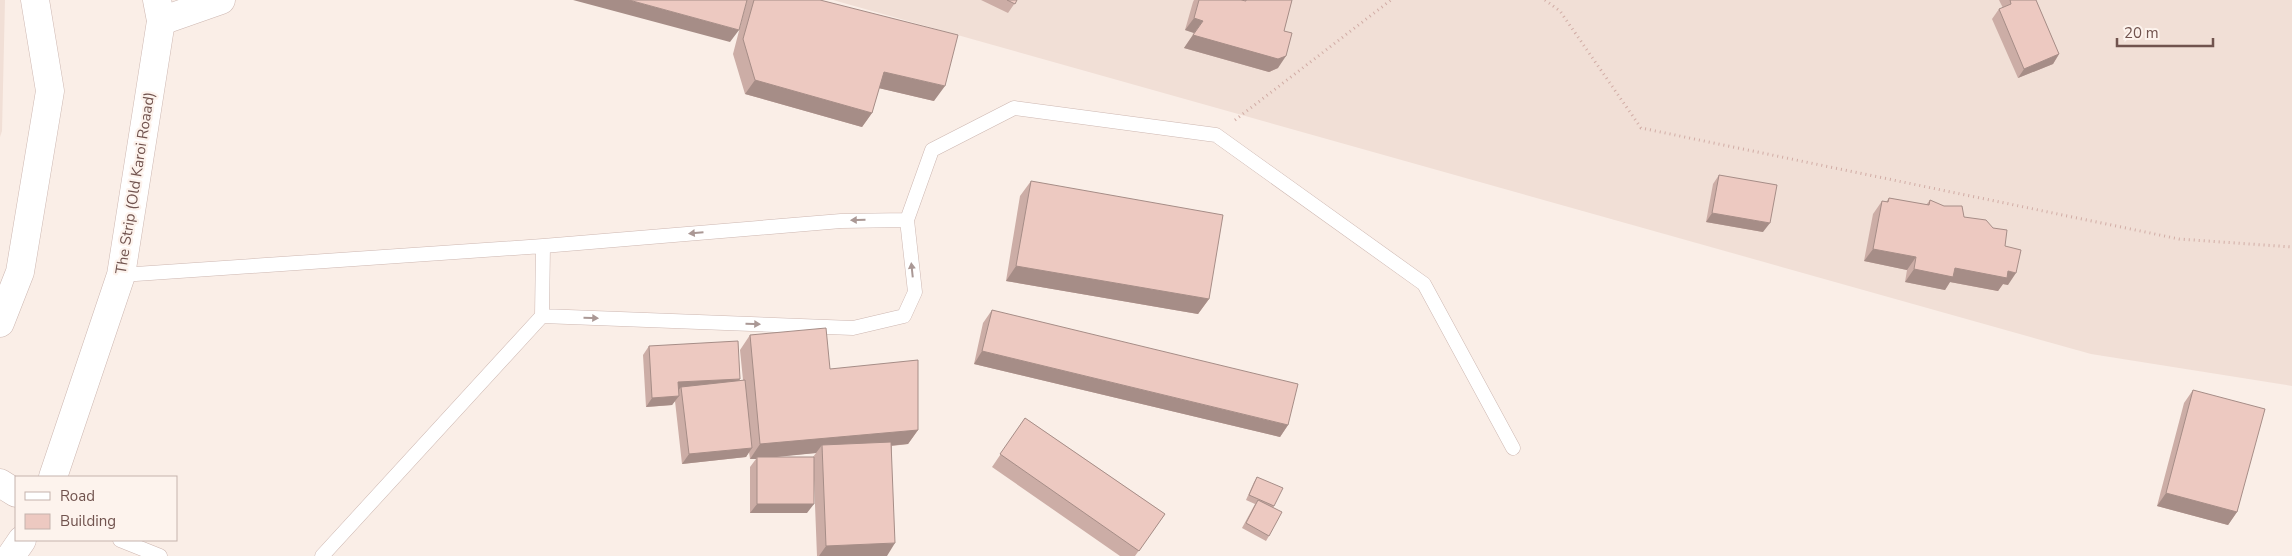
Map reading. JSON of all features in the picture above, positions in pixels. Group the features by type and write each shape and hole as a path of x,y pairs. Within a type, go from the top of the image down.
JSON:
{"street":[{"path":"0,323 20,272 50,91 35,0"},
{"path":"159,10 221,0"},
{"name":"The Strip (Old Karoi Roaad)","path":"53,476 121,275 159,10"},
{"path":"0,482 15,492"},
{"path":"11,556 21,541"}],"lane":[{"path":"542,316 853,328 904,316 915,292 907,220 932,150 1014,108 1216,135 1424,284 1513,448"},
{"path":"121,275 543,246 841,221 907,220"},
{"path":"322,556 542,316 543,246"},
{"path":"122,541 160,556"}],"path":[{"path":"1216,135 1391,0"},
{"path":"1544,0 1560,11 1641,128 2179,239 2292,247"}],"shaded area":[{"path":"0,0 5,0 2,131 0,137"},
{"path":"833,0 2292,0 2292,386 2091,354"}],"building":[{"path":"629,0 747,0 739,30"},
{"path":"754,0 820,0 958,35 945,86 884,72 872,113 755,80 743,39"},
{"path":"1007,0 1017,0 1015,4"},
{"path":"1199,0 1292,0 1284,31 1292,33 1286,56 1278,59 1193,35 1203,21 1194,18"},
{"path":"2010,0 2036,0 2059,54 2024,69 1999,9 2011,4"},
{"path":"1719,175 1777,185 1770,223 1712,213"},
{"path":"1031,181 1223,215 1209,299 1016,266"},
{"path":"1889,198 1929,205 1930,200 1944,206 1962,206 1964,217 1986,220 1993,228 2007,230 2005,246 2021,250 2016,273 2008,271 2007,278 1955,268 1953,277 1914,269 1916,257 1873,249 1882,201 1888,202"},
{"path":"992,310 1298,384 1288,425 982,351"},
{"path":"826,328 830,369 918,360 918,430 760,444 750,335"},
{"path":"738,341 740,379 678,382 679,396 652,398 649,346"},
{"path":"745,380 752,448 689,454 681,387"},
{"path":"2193,390 2265,409 2237,512 2166,493"},
{"path":"1025,418 1165,514 1139,551 1000,454"},
{"path":"891,442 895,543 826,546 822,445"},
{"path":"757,457 814,457 814,504 757,504"},
{"path":"1257,477 1283,488 1274,506 1249,495"},
{"path":"1258,500 1282,512 1269,536 1246,523"}]}
